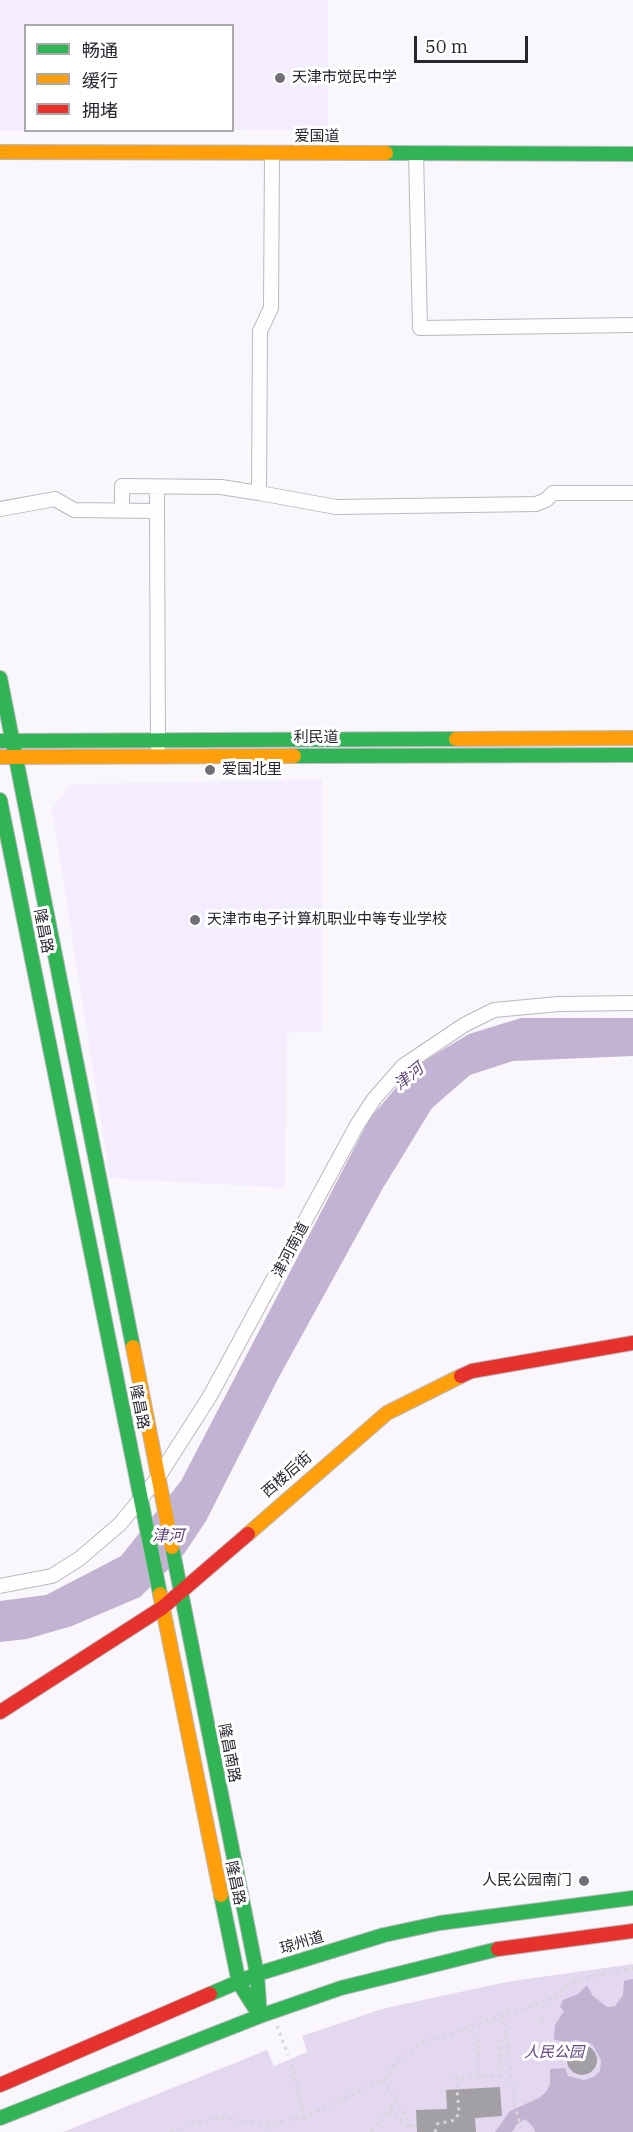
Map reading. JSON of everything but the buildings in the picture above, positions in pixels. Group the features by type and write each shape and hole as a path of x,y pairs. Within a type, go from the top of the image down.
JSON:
{"main road":[{"name":"爱国道","path":"0,152 633,154"},
{"name":"隆昌路","path":"0,678 7,741 16,756 161,1497"},
{"name":"利民道","path":"7,741 633,738"},
{"name":"利民道","path":"0,757 633,755"},
{"name":"隆昌路","path":"0,800 239,1983 266,2014"},
{"name":"西楼后街","path":"0,1712 160,1601 387,1413 472,1371 633,1343"},
{"name":"隆昌南路","path":"161,1497 266,2014"},
{"name":"琼州道","path":"0,2085 257,1974 384,1935 440,1923 633,1898"},
{"path":"0,2118 266,2014 402,1971 487,1952 633,1931"}],"street":[{"path":"259,493 260,331 271,308 272,153"},
{"path":"416,153 420,328 633,325"},
{"path":"122,510 122,486 221,487 336,507 536,504 546,500 553,493 633,493"},
{"path":"157,487 158,755"},
{"path":"0,509 55,499 74,510 157,511"},
{"name":"津河南道","path":"0,1586 52,1576 99,1543 141,1505 210,1396 357,1125 374,1099 403,1066 464,1025 494,1010 559,1004 633,1003"}],"path":[{"path":"171,2132 195,2122 220,2118 267,2124 304,2117 383,2080 394,2066 419,2044 554,1998 564,1987 580,1979 633,1968"},
{"path":"541,2002 542,2009"},
{"path":"266,2014 288,2055"},
{"path":"503,2015 515,2106 522,2132"},
{"path":"542,2019 542,2025"},
{"path":"435,2132 437,2124 455,2120 459,2113 456,2078 502,2076 498,2036"},
{"path":"477,2038 480,2077"},
{"path":"292,2064 304,2117"},
{"path":"383,2080 412,2128 389,2111"},
{"path":"371,2132 396,2103"},
{"path":"450,2114 450,2121"},
{"path":"267,2124 267,2132"}],"shaded area":[{"name":"天津市觉民中学","path":"0,0 328,0 328,130 234,130 234,24 24,24 24,131 0,131"},
{"name":"天津市电子计算机职业中等专业学校","path":"322,780 322,1031 287,1033 285,1188 110,1178 52,809 70,784"}],"green space":[{"name":"人民公园","path":"633,1964 633,2132 63,2132 267,2050 274,2066 307,2052 302,2036 382,2009 506,1982"}],"water":[{"name":"津河","path":"521,1018 633,1018 633,1056 513,1061 470,1075 432,1108 383,1188 279,1377 206,1521 184,1554 140,1597 72,1626 27,1639 0,1642 0,1601 46,1595 121,1556 181,1481 370,1118 414,1067 469,1034"},
{"path":"633,1979 633,2132 535,2132 525,2119 517,2124 512,2132 495,2132 510,2111 539,2098 546,2092 550,2084 550,2069 565,2068 568,2076 584,2080 594,2077 600,2071 601,2060 592,2044 576,2040 568,2042 554,2040 555,2025 564,2011 560,2007 563,2000 578,1994 587,1985 593,1996 607,2007 615,2006 623,1995 624,1981"}],"traffic: fast":[{"path":"386,153 633,154"},
{"path":"0,678 133,1347"},
{"path":"0,741 456,739"},
{"path":"294,756 633,755"},
{"path":"0,800 160,1594"},
{"path":"172,1547 257,1974 260,2016"},
{"path":"221,1895 239,1983 258,2013"},
{"path":"210,1994 257,1974 384,1935 440,1923 633,1898"},
{"path":"0,2118 260,2016 341,1988 498,1949"}],"traffic: slow":[{"path":"0,152 386,153"},
{"path":"456,739 633,738"},
{"path":"0,757 294,756"},
{"path":"133,1347 172,1547"},
{"path":"248,1534 387,1413 461,1376"},
{"path":"160,1594 221,1895"}],"traffic: jam":[{"path":"461,1376 472,1371 633,1343"},
{"path":"0,1712 162,1608 248,1534"},
{"path":"498,1949 633,1931"},
{"path":"0,2085 210,1994"}],"place":[{"name":"天津市觉民中学","path":"280,78"},
{"name":"爱国北里","path":"210,770"},
{"name":"天津市电子计算机职业中等专业学校","path":"195,920"},
{"name":"人民公园南门","path":"584,1881"}]}
